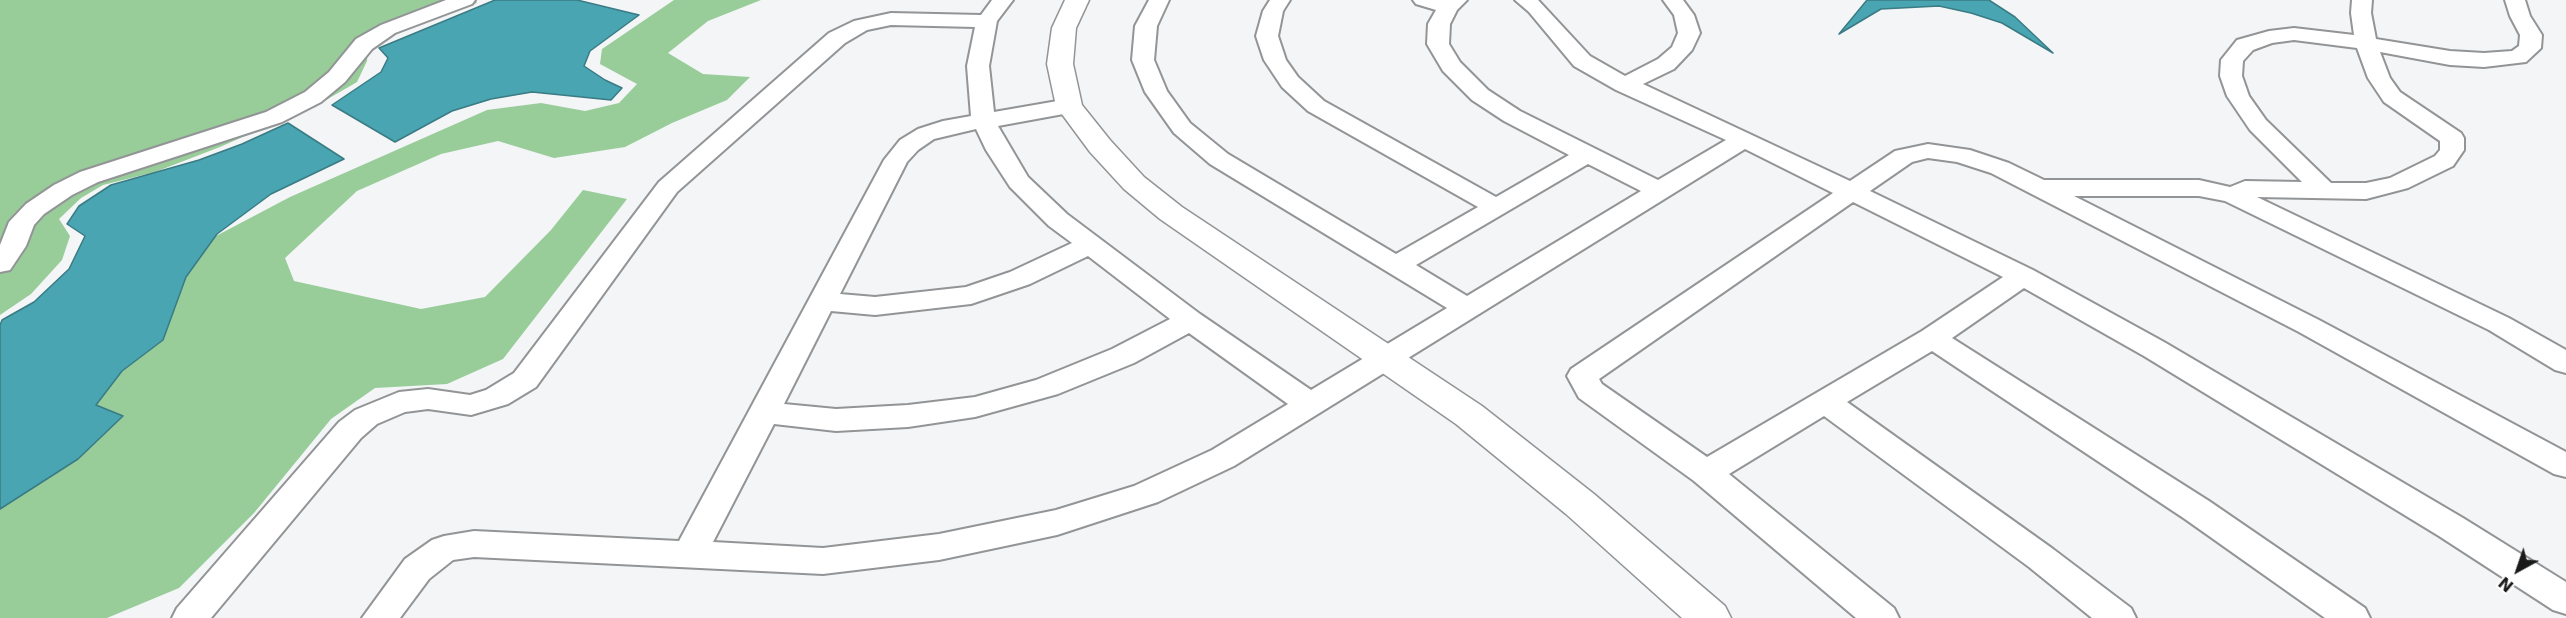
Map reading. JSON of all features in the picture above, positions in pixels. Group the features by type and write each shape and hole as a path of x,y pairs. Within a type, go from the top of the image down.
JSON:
{"street":[{"path":"0,264 13,246 22,222 63,190 89,177 274,117 313,98 337,77 364,44 388,29 465,0"},
{"path":"1077,0 1064,28 1060,64 1069,106 1100,146 1134,183 1171,213 1388,358 1468,415 1571,496 1710,618"},
{"path":"1159,0 1146,26 1143,60 1156,92 1182,128 1219,159 1467,308"},
{"path":"1280,0 1273,11 1267,36 1275,60 1290,82 1316,106 1496,207"},
{"path":"1423,0 1452,3 1439,24 1438,44 1451,66 1480,95 1512,116 1658,190"},
{"path":"1525,0 1536,8 1582,61 1624,85 1853,191 2023,276 2293,430 2566,600"},
{"path":"1624,85 1666,64 1681,50 1689,33 1684,15 1672,0"},
{"path":"2233,195 2245,189 2366,191 2399,183 2444,161 2452,150 2452,138 2392,97 2379,78 2366,43 2361,13 2362,0"},
{"path":"2325,191 2258,125 2238,96 2231,76 2232,60 2245,45 2294,34 2366,43 2450,58 2484,60 2518,57 2530,48 2531,35 2520,16 2515,0"},
{"path":"190,618 350,430 366,417 399,402 428,399 471,405 496,397 525,380 668,187 688,167 837,38 861,25 891,19 995,10 978,66 983,120 998,150 1019,182 1058,220 1190,321 1310,404"},
{"path":"689,555 896,160 909,145 926,134 943,128 1069,106"},
{"path":"380,618 417,569 444,549 474,544 823,561 939,547 1057,522 1146,494 1223,458 1744,139"},
{"path":"1881,618 1826,570 1706,473 1590,391 1582,376 1904,156 1928,151 1961,155 2000,168 2309,326 2566,466"},
{"path":"1397,265 1586,155"},
{"path":"2042,188 2062,186 2199,188 2233,195 2499,324 2566,363"},
{"path":"822,301 874,306 971,295 1020,278 1091,244"},
{"path":"1706,473 1932,338 2023,276"},
{"path":"764,412 836,420 908,416 975,407 1047,387 1123,356 1190,321"},
{"path":"1932,338 2197,510 2352,618"},
{"path":"1826,402 2032,552 2118,618"}],"green space":[{"path":"0,0 475,0 477,3 399,31 368,46 367,61 357,82 326,100 220,147 155,172 103,185 81,198 59,219 70,236 62,260 31,294 0,315"},
{"path":"674,0 761,0 708,21 668,53 703,74 750,77 727,100 672,123 625,147 554,158 498,141 441,154 357,191 285,258 294,281 421,309 485,297 551,230 583,190 627,199 503,359 447,384 375,388 331,419 254,513 179,588 107,618 0,618 0,432 149,311 216,236 290,197 487,110 541,103 585,111 619,103 637,84 600,64 602,49"}],"water":[{"path":"495,0 577,0 639,15 590,51 584,66 622,88 611,100 532,92 491,99 452,111 395,142 332,105 381,72 388,58 379,48"},
{"path":"1867,0 1989,0 2015,17 2053,53 2002,23 1939,6 1881,9 1839,34"},
{"path":"288,123 344,159 271,194 217,234 186,277 163,340 122,371 96,405 123,416 78,459 0,509 0,325 2,320 34,302 69,269 85,236 67,224 79,206 111,185 199,160"}]}
